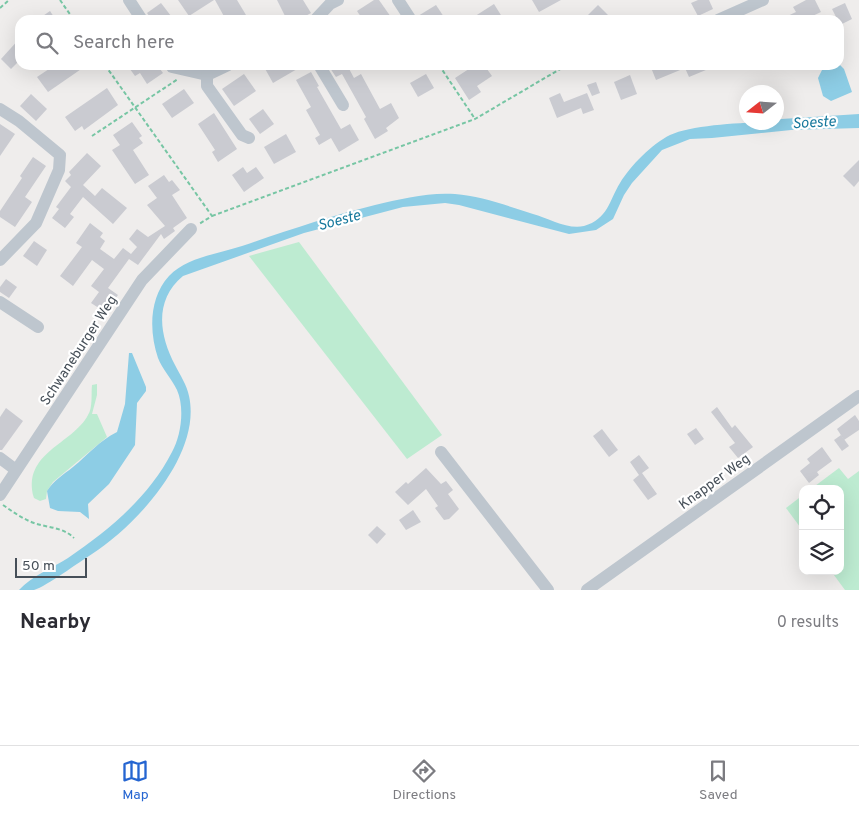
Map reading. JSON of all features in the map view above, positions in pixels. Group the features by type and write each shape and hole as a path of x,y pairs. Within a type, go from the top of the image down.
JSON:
{"street":[{"path":"128,0 138,15"},
{"path":"398,0 408,15"},
{"path":"729,15 763,0"},
{"path":"319,15 332,1"},
{"path":"187,70 207,75 218,70"},
{"path":"322,70 343,105"},
{"path":"207,75 207,86 242,135 249,138"},
{"path":"0,109 19,121 60,155 59,170 36,223 0,260"},
{"name":"Schwaneburger Weg","path":"0,495 142,280 191,229"},
{"path":"0,302 38,327"},
{"name":"Knapper Weg","path":"587,590 859,396"},
{"path":"441,452 548,590"},
{"path":"0,458 16,470"}],"path":[{"path":"0,8 9,0"},
{"path":"60,0 70,15"},
{"path":"108,70 212,216"},
{"path":"442,70 475,119"},
{"path":"191,229 212,216 475,119 558,70"},
{"path":"92,136 190,71"},
{"path":"0,503 15,514 34,523 67,530 74,538"}],"green space":[{"path":"299,242 442,435 407,459 249,256"},
{"path":"97,384 97,395 92,414 97,414 107,437 53,482 47,491 46,499 40,501 34,498 32,483 35,470 41,460 51,450 81,425 91,408 92,385"},
{"path":"839,468 848,479 859,471 859,590 845,590 834,575 844,575 844,485 816,485"},
{"path":"799,498 799,526 786,508"}],"water":[{"path":"844,69 852,92 831,101 823,96 818,78 822,70"},
{"name":"Soeste","path":"859,114 859,128 791,130 690,139 662,150 632,183 613,219 596,230 569,234 445,203 403,207 304,233 183,276 167,296 162,318 165,342 189,396 190,418 186,441 176,464 146,507 110,541 40,588 19,590 36,576 68,558 113,524 152,484 172,452 180,430 181,405 177,390 158,358 152,326 154,304 162,285 169,276 185,264 341,214 394,200 435,194 475,197 565,225 584,226 592,223 603,214 620,183 636,162 649,149 670,135 693,128 738,123 739,130 784,130 784,119"},
{"path":"129,353 132,353 146,387 146,391 137,403 135,445 109,484 88,504 89,519 80,512 58,511 50,508 47,491 53,484 99,444 117,432 125,404"}],"building":[{"path":"178,0 214,0 191,15 188,15"},
{"path":"215,0 237,0 246,15 223,15"},
{"path":"277,0 303,0 311,13 307,15 284,15"},
{"path":"374,0 379,0 390,15 360,15 357,11"},
{"path":"532,0 561,0 539,12"},
{"path":"698,0 709,0 713,9 697,15 691,3"},
{"path":"806,0 815,0 821,12 815,15 790,15 796,12 793,7"},
{"path":"161,3 170,15 148,15 147,13"},
{"path":"845,3 852,19 844,23 844,15 835,15 832,9"},
{"path":"494,4 501,15 477,15"},
{"path":"436,5 443,15 420,15"},
{"path":"598,5 608,15 588,15"},
{"path":"50,11 53,15 44,15"},
{"path":"15,44 15,65 11,69 1,59"},
{"path":"48,70 80,70 48,92 37,77"},
{"path":"131,70 161,70 163,73 147,84 140,73 135,76"},
{"path":"266,70 295,70 273,83"},
{"path":"331,70 350,70 354,78 361,74 380,109 391,103 399,118 386,128 388,131 375,139 364,119 366,117 342,74 336,77"},
{"path":"467,70 488,70 492,76 477,86 481,92 469,100 455,78"},
{"path":"652,70 680,70 656,80"},
{"path":"686,70 706,70 689,77"},
{"path":"311,72 319,86 317,87 341,129 350,124 359,140 339,152 331,138 319,145 315,138 320,135 306,110 311,107 296,80"},
{"path":"244,74 256,91 234,106 222,89"},
{"path":"426,74 434,88 418,97 410,83"},
{"path":"630,75 637,94 621,100 614,82"},
{"path":"596,82 600,93 592,96 587,85"},
{"path":"107,88 118,105 84,130 82,126 75,131 65,117"},
{"path":"184,89 194,103 172,118 162,104"},
{"path":"560,93 564,102 587,93 594,110 583,114 581,108 557,118 549,98"},
{"path":"31,94 47,109 36,121 20,106"},
{"path":"263,109 274,124 260,134 249,119"},
{"path":"214,113 237,149 218,162 212,152 215,150 198,124"},
{"path":"132,122 142,136 139,138 143,143 133,150 149,175 135,184 112,150 120,145 113,135"},
{"path":"0,124 15,134 0,156"},
{"path":"286,134 296,152 274,164 264,147"},
{"path":"87,153 101,166 83,185 95,196 102,188 127,208 113,224 83,197 70,214 74,217 65,228 52,218 59,209 56,207 71,187 65,181 71,175 69,172"},
{"path":"33,157 46,166 25,197 32,202 15,227 0,217 0,211 22,178 20,176"},
{"path":"859,160 859,181 854,187 843,176"},
{"path":"243,167 247,173 256,167 264,178 244,192 232,175"},
{"path":"164,175 169,182 172,180 180,190 172,195 187,218 173,228 175,231 164,239 161,234 138,265 129,259 108,288 118,295 105,312 91,303 99,292 91,286 104,269 92,260 73,286 60,276 82,247 76,243 90,223 103,233 100,237 105,241 100,249 114,259 123,248 131,254 137,247 129,239 137,229 148,237 165,226 147,205 157,198 148,186"},
{"path":"34,241 47,250 37,266 23,256"},
{"path":"6,279 17,287 9,298 0,292 0,287"},
{"path":"717,407 732,428 735,425 753,447 738,458 729,447 735,443 711,412"},
{"path":"6,408 23,421 2,450 0,450 0,417"},
{"path":"855,415 859,421 859,430 844,440 837,429"},
{"path":"696,428 704,439 695,445 687,434"},
{"path":"602,429 618,450 609,457 593,436"},
{"path":"841,435 849,446 842,451 834,440"},
{"path":"822,447 832,461 817,472 819,475 809,483 800,471 810,463 807,459"},
{"path":"639,455 649,468 642,473 657,494 648,500 633,480 639,475 630,462"},
{"path":"426,468 441,484 446,481 453,490 448,494 459,509 449,519 444,520 435,508 438,506 426,489 408,505 395,492 406,482 408,484"},
{"path":"413,510 421,522 406,530 399,520"},
{"path":"377,526 386,534 377,544 368,535"}]}
